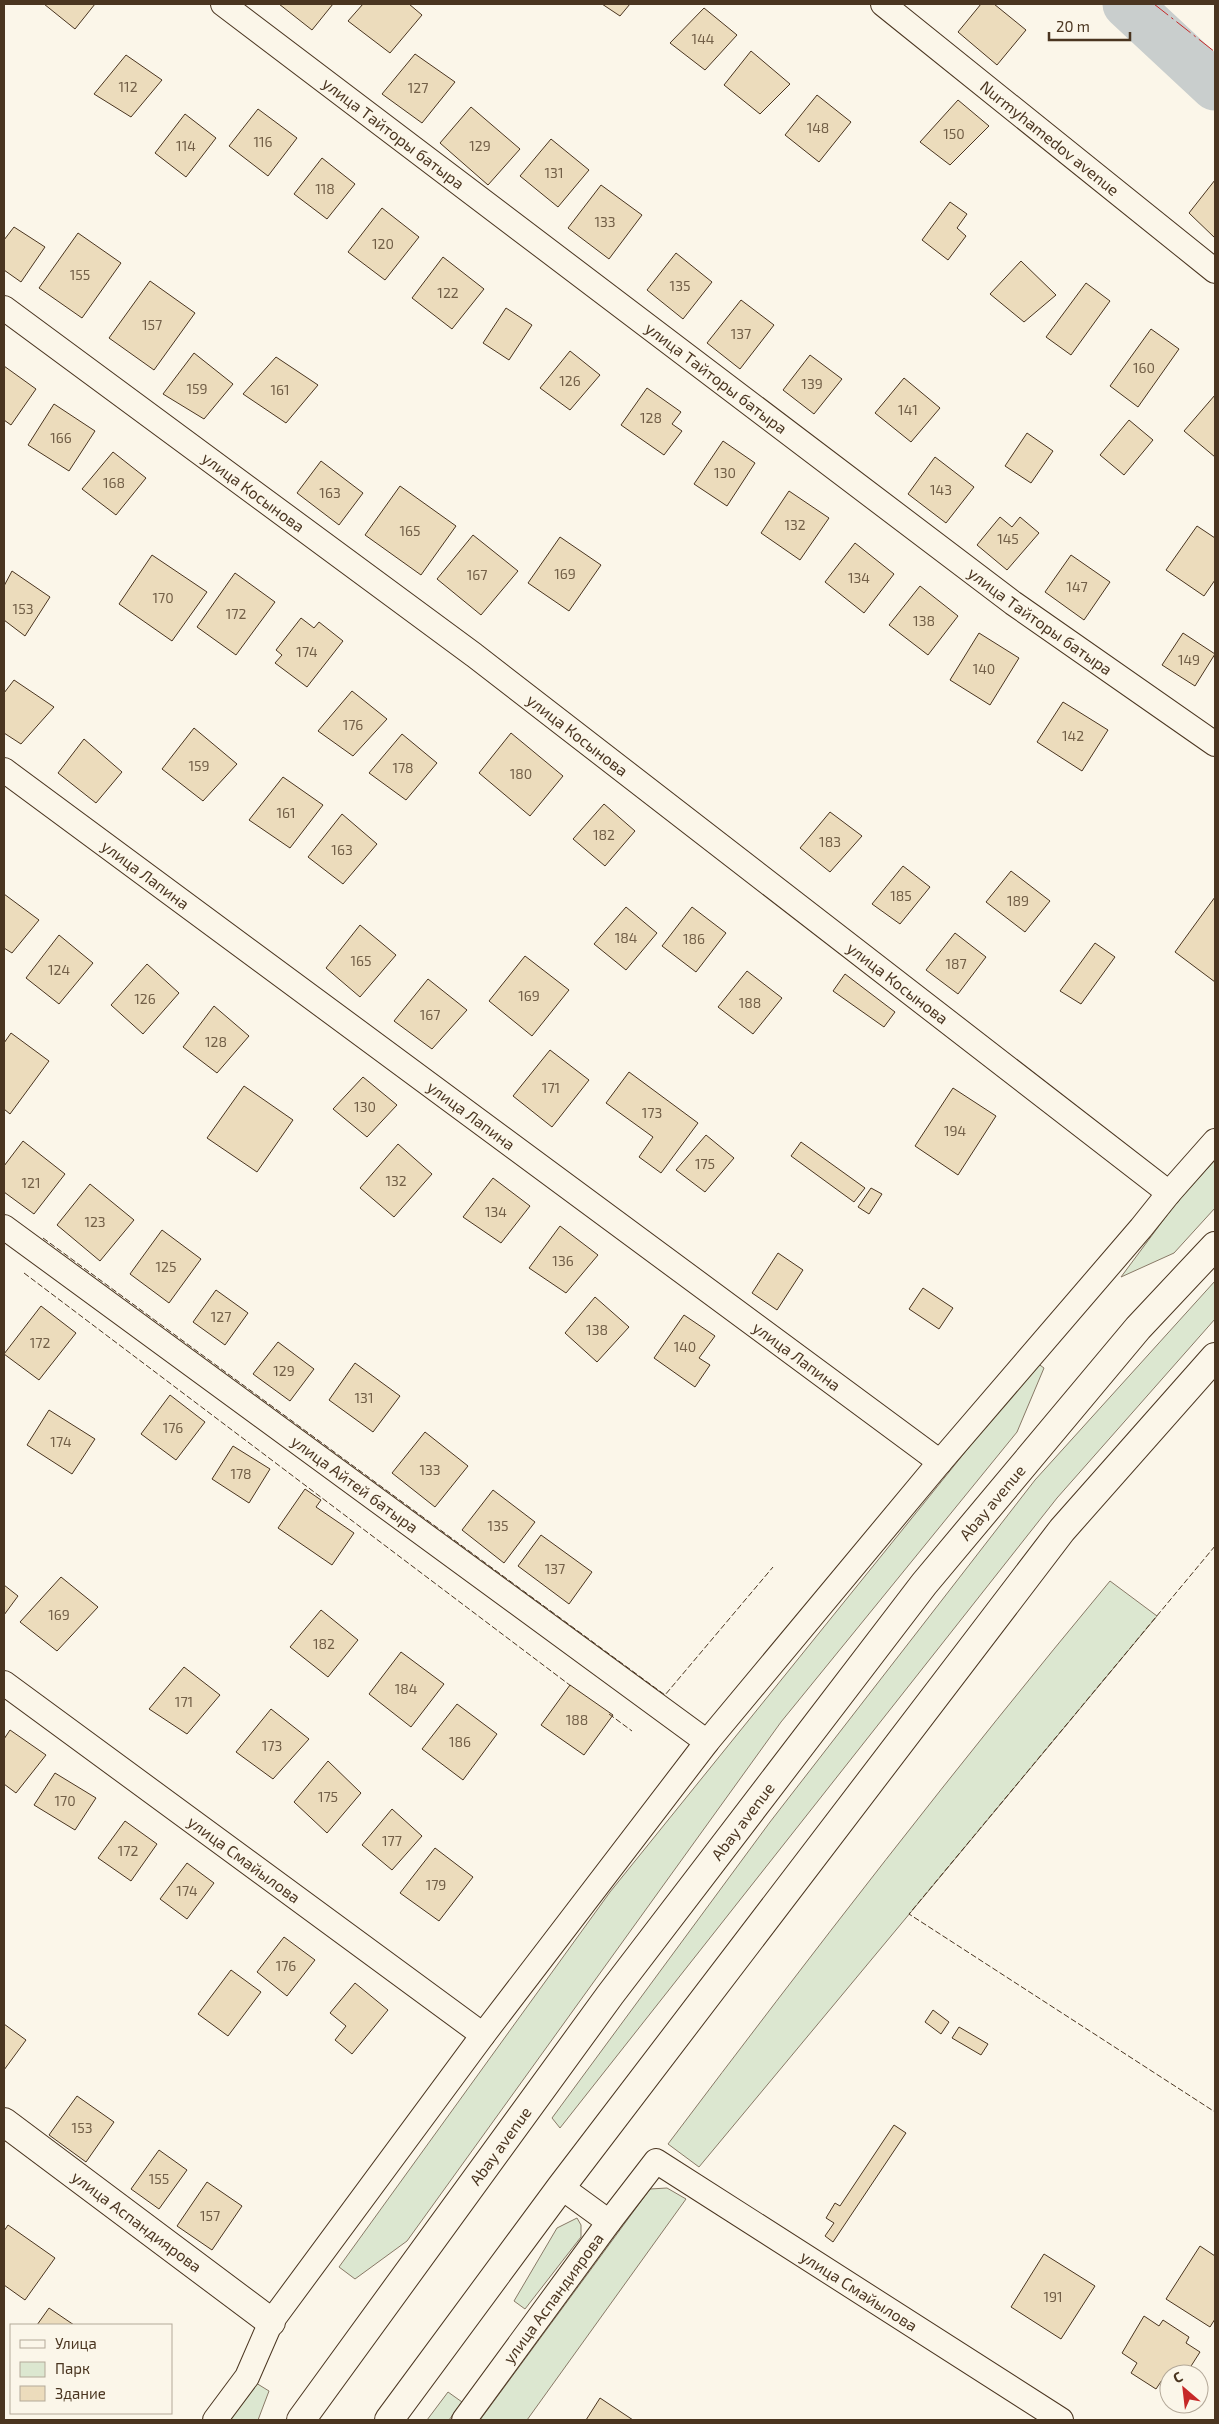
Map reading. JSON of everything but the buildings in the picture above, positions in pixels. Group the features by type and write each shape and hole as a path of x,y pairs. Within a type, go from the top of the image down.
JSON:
{"main road":[{"name":"Abay avenue","path":"301,2420 610,1995 924,1584 1138,1328 1215,1246"},
{"path":"389,2420 561,2188 1062,1530 1215,1357"},
{"name":"улица Аспандиярова","path":"4,2122 271,2322"}],"street":[{"name":"улица Тайторы батыра","path":"223,4 1013,603 1215,744"},
{"name":"Nurmyhamedov avenue","path":"883,4 1215,272"},
{"name":"улица Косынова","path":"4,308 474,655 1169,1193"},
{"name":"улица Лапина","path":"4,770 940,1462"},
{"path":"215,2420 247,2377 271,2322 483,2035 707,1742 940,1462 1215,1141"},
{"name":"улица Айтей батыра","path":"4,1227 707,1742"},
{"name":"улица Смайылова","path":"4,1683 483,2035"},
{"name":"улица Смайылова","path":"608,2222 656,2161 1061,2420"},
{"name":"улица Аспандиярова","path":"464,2420 608,2222 561,2188"}],"green space":[{"path":"1215,1160 1215,1208 1174,1253 1121,1277 1176,1203"},
{"path":"1215,1281 1215,1319 1057,1498 560,2128 552,2118 770,1822 1035,1480"},
{"path":"1037,1363 1044,1368 1017,1432 781,1722 407,2241 355,2279 339,2267 610,1892"},
{"path":"1110,1581 1157,1616 699,2167 668,2144 886,1860 997,1719"},
{"path":"667,2188 686,2199 527,2420 480,2420 650,2189"},
{"path":"577,2218 581,2225 581,2237 525,2309 514,2301 557,2228"},
{"path":"256,2383 269,2391 258,2420 230,2420"},
{"path":"448,2392 462,2402 449,2420 427,2420"}],"waterway":[{"path":"1127,4 1215,86"}],"fence":[{"path":"43,1238 665,1695 773,1567"},
{"path":"24,1273 571,1686"},
{"path":"1215,1546 909,1914 1215,2112"},
{"path":"609,1714 632,1731"}],"power":[{"path":"1154,4 1215,52"}]}
